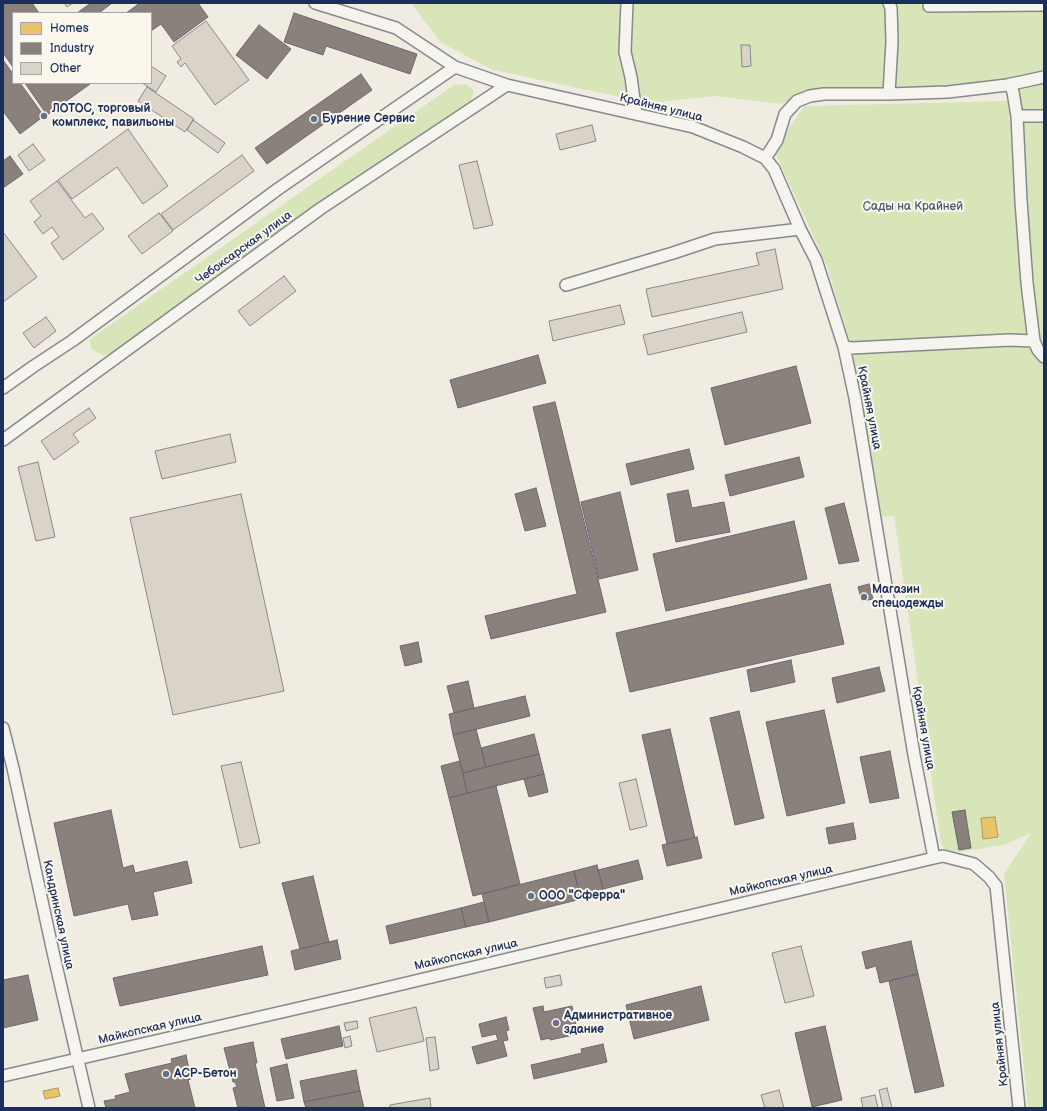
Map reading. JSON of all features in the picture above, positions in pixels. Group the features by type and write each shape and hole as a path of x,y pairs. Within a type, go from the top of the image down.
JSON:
{"street":[{"name":"Крайняя улица","path":"315,3 396,28 455,67 507,85 693,127 743,147 765,158 774,169 800,229 816,260 844,347 857,406 914,756 934,858 943,856 974,864 989,877 996,886 1019,1108"},
{"path":"627,3 625,52 631,77 636,114"},
{"path":"889,3 891,8 892,41 889,94"},
{"path":"929,6 1044,5"},
{"path":"3,388 72,341 278,189 455,67"},
{"path":"765,158 777,140 785,114 797,101 810,96 824,94 948,92 1010,84 1044,77"},
{"path":"1010,84 1013,92 1017,116 1026,268 1034,341 1038,350 1044,357"},
{"name":"Чебоксарская улица","path":"3,440 320,209 507,85"},
{"path":"1017,116 1044,116"},
{"path":"566,285 715,239 800,229"},
{"path":"844,347 852,348 1009,340 1034,341"},
{"name":"Кандринская улица","path":"3,728 13,768 52,952 89,1108"},
{"name":"Майкопская улица","path":"3,1076 934,858"}],"green space":[{"path":"411,3 1044,3 1044,356 1039,353 1011,80 943,92 815,91 780,104 715,96 649,103 493,70 440,42"},
{"path":"466,84 474,91 470,104 110,355 101,355 91,348 90,339 454,85"},
{"name":"Сады на Крайней","path":"1008,101 1028,343 1044,363 1043,1108 1028,1108 1004,874 1031,833 1004,845 960,852 946,850 941,844 894,516 882,517 852,348 827,266 774,150 804,106"}],"building: Homes":[{"path":"995,817 998,837 983,839 981,818"},
{"path":"58,1088 60,1096 45,1099 43,1091"}],"building: Industry":[{"path":"3,3 32,3 38,12 12,12 12,66 3,53"},
{"path":"91,3 112,3 100,12 78,12"},
{"path":"140,3 198,3 208,17 174,42 161,24 152,30 152,12 127,12"},
{"path":"294,13 417,54 410,74 326,46 323,55 284,42"},
{"path":"259,25 291,49 267,79 236,55"},
{"path":"3,60 12,73 12,84 21,84 44,116 20,134 3,111"},
{"name":"Бурение Сервис","path":"361,74 372,90 267,164 255,148"},
{"path":"26,84 90,84 47,115"},
{"path":"10,156 23,174 3,188 3,161"},
{"path":"538,355 546,383 458,408 450,380"},
{"path":"796,366 811,423 725,445 711,388"},
{"path":"555,402 606,612 491,639 485,616 577,594 533,407"},
{"path":"689,449 694,469 631,485 626,464"},
{"path":"799,457 804,477 730,496 725,475"},
{"path":"536,488 546,526 525,531 515,494"},
{"path":"688,490 692,508 724,502 730,532 676,542 667,494"},
{"path":"620,492 638,570 599,579 581,502"},
{"path":"844,503 859,561 839,564 825,508"},
{"path":"794,521 807,579 666,611 653,554"},
{"path":"830,584 844,644 630,692 616,633"},
{"path":"869,584 873,599 862,601 858,587"},
{"path":"418,642 422,662 405,666 400,646"},
{"path":"791,660 795,682 751,692 747,670"},
{"path":"879,667 885,691 837,703 832,678"},
{"path":"468,681 474,708 454,713 447,686"},
{"path":"525,696 530,716 453,735 449,714"},
{"path":"824,710 845,803 787,816 766,722"},
{"path":"739,711 764,818 735,825 710,718"},
{"path":"476,729 486,767 463,773 453,735"},
{"path":"670,729 695,838 667,844 642,735"},
{"path":"534,734 539,754 486,767 481,748"},
{"path":"890,751 899,798 870,803 860,757"},
{"path":"539,754 544,774 467,793 463,773"},
{"path":"460,761 467,793 449,798 441,766"},
{"path":"544,774 548,792 529,797 524,779"},
{"path":"496,786 520,884 473,896 449,798"},
{"path":"111,810 123,868 133,865 135,873 187,861 192,883 153,892 158,915 132,920 128,904 74,916 54,823"},
{"path":"965,810 971,848 959,850 952,812"},
{"path":"853,823 856,839 829,844 826,828"},
{"path":"697,837 702,858 667,866 662,845"},
{"path":"638,860 643,879 603,889 598,870"},
{"path":"597,865 604,893 581,899 574,871"},
{"name":"ООО \"Сферра\"","path":"574,871 581,899 489,922 482,894"},
{"path":"313,876 329,942 300,949 282,883"},
{"path":"484,902 489,922 466,927 461,908"},
{"path":"461,908 466,927 390,944 386,926"},
{"path":"337,940 341,959 295,970 291,951"},
{"path":"911,941 918,974 880,983 876,966 866,969 862,952"},
{"path":"262,946 268,975 120,1006 113,978"},
{"path":"918,974 944,1086 915,1093 889,981"},
{"path":"28,975 38,1020 3,1028 3,980"},
{"path":"701,986 709,1020 634,1039 626,1005"},
{"name":"Административное здание","path":"543,1006 544,1012 572,1006 578,1034 550,1040 550,1038 541,1040 533,1008"},
{"path":"506,1017 509,1030 506,1031 508,1040 503,1041 507,1056 477,1064 472,1047 498,1040 496,1034 482,1037 479,1024"},
{"path":"339,1026 343,1046 286,1059 281,1039"},
{"path":"825,1026 842,1100 812,1107 795,1033"},
{"path":"253,1042 257,1063 255,1063 265,1108 246,1108 245,1106 238,1108 233,1088 237,1087 235,1082 233,1082 224,1048"},
{"path":"603,1044 607,1062 534,1079 531,1065 582,1053 581,1049"},
{"path":"186,1055 191,1079 188,1080 195,1108 106,1108 104,1101 116,1099 115,1096 130,1092 125,1074 172,1063 171,1059"},
{"path":"287,1064 294,1098 277,1101 270,1068"},
{"path":"356,1070 360,1091 304,1102 300,1081"},
{"path":"360,1091 364,1108 306,1108 304,1102"}],"building: Other":[{"path":"64,3 73,3 67,7"},
{"path":"206,21 249,80 215,105 185,63 181,67 177,62 181,59 172,46"},
{"path":"741,45 750,45 751,66 742,67"},
{"path":"152,67 166,76 156,92 144,84 152,84"},
{"path":"147,87 194,119 185,132 138,101"},
{"path":"193,120 225,143 218,153 187,130"},
{"path":"592,125 596,141 560,150 556,134"},
{"path":"128,129 168,186 143,204 117,167 72,199 58,180"},
{"path":"33,144 45,160 29,171 18,155"},
{"path":"242,155 254,171 173,230 161,214"},
{"path":"477,161 493,225 474,229 459,165"},
{"path":"57,181 85,218 92,213 104,229 63,260 51,243 59,237 52,227 43,234 34,222 41,216 30,201"},
{"path":"159,213 173,231 142,254 128,236"},
{"path":"3,232 37,277 3,302"},
{"path":"775,249 783,289 652,317 646,289 759,265 756,253"},
{"path":"284,276 296,291 250,326 238,311"},
{"path":"620,305 625,324 553,341 549,321"},
{"path":"742,312 747,332 648,355 643,335"},
{"path":"46,317 56,331 34,348 23,333"},
{"path":"89,408 96,418 73,434 79,442 54,460 41,441"},
{"path":"230,434 236,462 162,479 155,451"},
{"path":"38,462 55,537 36,541 18,467"},
{"path":"241,494 284,691 173,715 130,518"},
{"path":"241,762 260,843 240,848 221,766"},
{"path":"636,779 647,826 630,830 619,783"},
{"path":"801,946 814,996 785,1003 772,953"},
{"path":"560,975 562,985 546,988 544,978"},
{"path":"416,1007 424,1041 377,1052 369,1018"},
{"path":"357,1021 358,1028 346,1031 344,1023"},
{"path":"350,1036 352,1046 345,1048 343,1038"},
{"path":"435,1037 439,1069 430,1071 426,1038"},
{"path":"887,1088 892,1108 883,1108 879,1090"},
{"path":"779,1090 784,1108 765,1108 761,1095"},
{"path":"875,1095 878,1108 863,1108 861,1098"},
{"path":"430,1098 431,1108 390,1108 390,1105"}],"place":[{"name":"ЛОТОС, торговый комплекс, павильоны","path":"44,116"},
{"name":"Бурение Сервис","path":"314,119"},
{"name":"Магазин спецодежды","path":"864,597"},
{"name":"ООО \"Сферра\"","path":"531,896"},
{"name":"Административное здание","path":"556,1023"},
{"name":"АСР-Бетон","path":"166,1074"}]}
